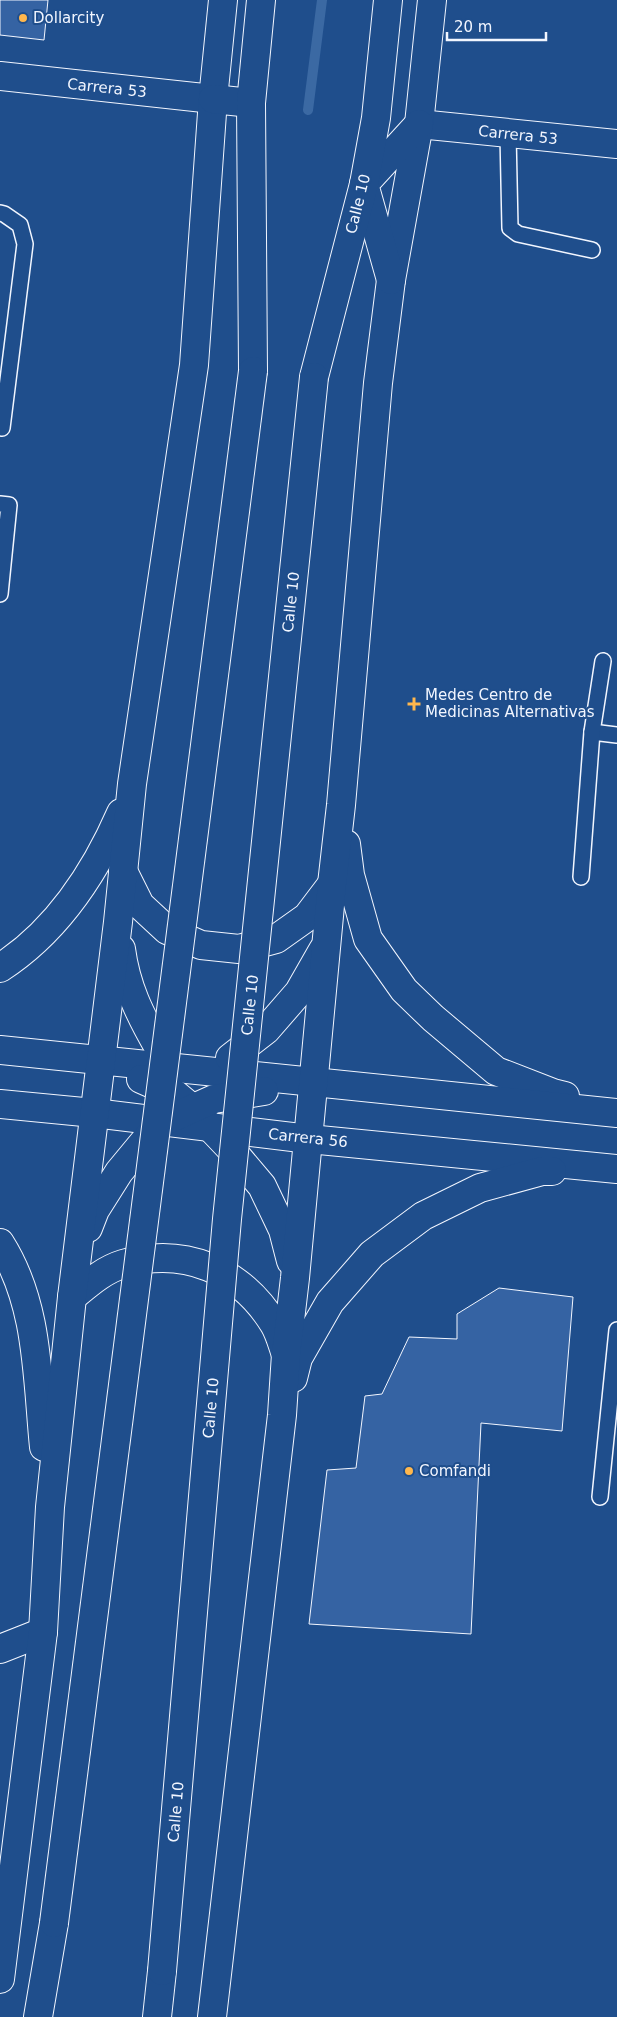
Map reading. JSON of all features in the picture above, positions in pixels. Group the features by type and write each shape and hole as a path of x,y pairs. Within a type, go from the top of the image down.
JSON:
{"street":[{"path":"0,1979 4,1929 43,1632 50,1507 72,1297 118,922 132,784 194,365 213,99 223,0"},
{"path":"38,2017 54,1923 253,371 251,103 261,0"},
{"name":"Calle 10","path":"157,2017 228,1219 314,377 364,184 376,118 388,0"},
{"path":"212,2017 282,1415 286,1354 341,805 378,383 391,280 419,124 432,0"},
{"name":"Carrera 53","path":"0,76 251,103"},
{"path":"391,280 364,184 419,124"},
{"name":"Carrera 53","path":"419,124 617,144"},
{"path":"0,968 34,941 56,919 94,870 122,813 132,784"},
{"path":"341,805 350,875 368,939 404,990 433,1018 496,1071 552,1094 617,1108"},
{"path":"123,871 140,904 167,930 201,945 239,949 276,939 306,918 332,884"},
{"path":"118,922 124,969 139,1013 262,1186 283,1230 295,1278"},
{"path":"94,1113 196,1093 266,1030 299,992 328,942"},
{"name":"Carrera 56","path":"0,1050 101,1061 196,1093 309,1138 611,1169"},
{"name":"Carrera 56","path":"0,1104 165,1122 196,1093 314,1082 617,1113"},
{"path":"78,1252 95,1210 119,1172 148,1137 165,1122"},
{"path":"282,1415 298,1358 330,1302 372,1254 423,1216 480,1188 542,1172 611,1169"},
{"path":"0,1243 19,1282 33,1331 50,1507"},
{"path":"72,1297 95,1278 122,1265 151,1258 181,1259 210,1267 237,1281 258,1301 276,1326 286,1354"},
{"path":"0,1649 43,1632"}],"lane":[{"path":"508,134 510,228 518,234 592,250"},
{"path":"0,214 4,214 20,225 25,244 2,428"},
{"path":"0,504 9,505 0,594"},
{"path":"581,877 592,732 603,661"},
{"path":"592,732 617,735"},
{"path":"600,1497 613,1398 617,1330"}],"building":[{"name":"Dollarcity","path":"0,0 48,0 44,40 0,35"},
{"path":"499,1288 573,1297 562,1431 481,1423 471,1634 309,1624 327,1470 356,1468 365,1396 382,1394 409,1337 457,1339 457,1314"}],"waterway":[{"path":"308,110 322,0"}],"place":[{"name":"Dollarcity","path":"23,18"},
{"name":"Medes Centro de Medicinas Alternativas","path":"414,704"},
{"name":"Comfandi","path":"409,1471"}]}
